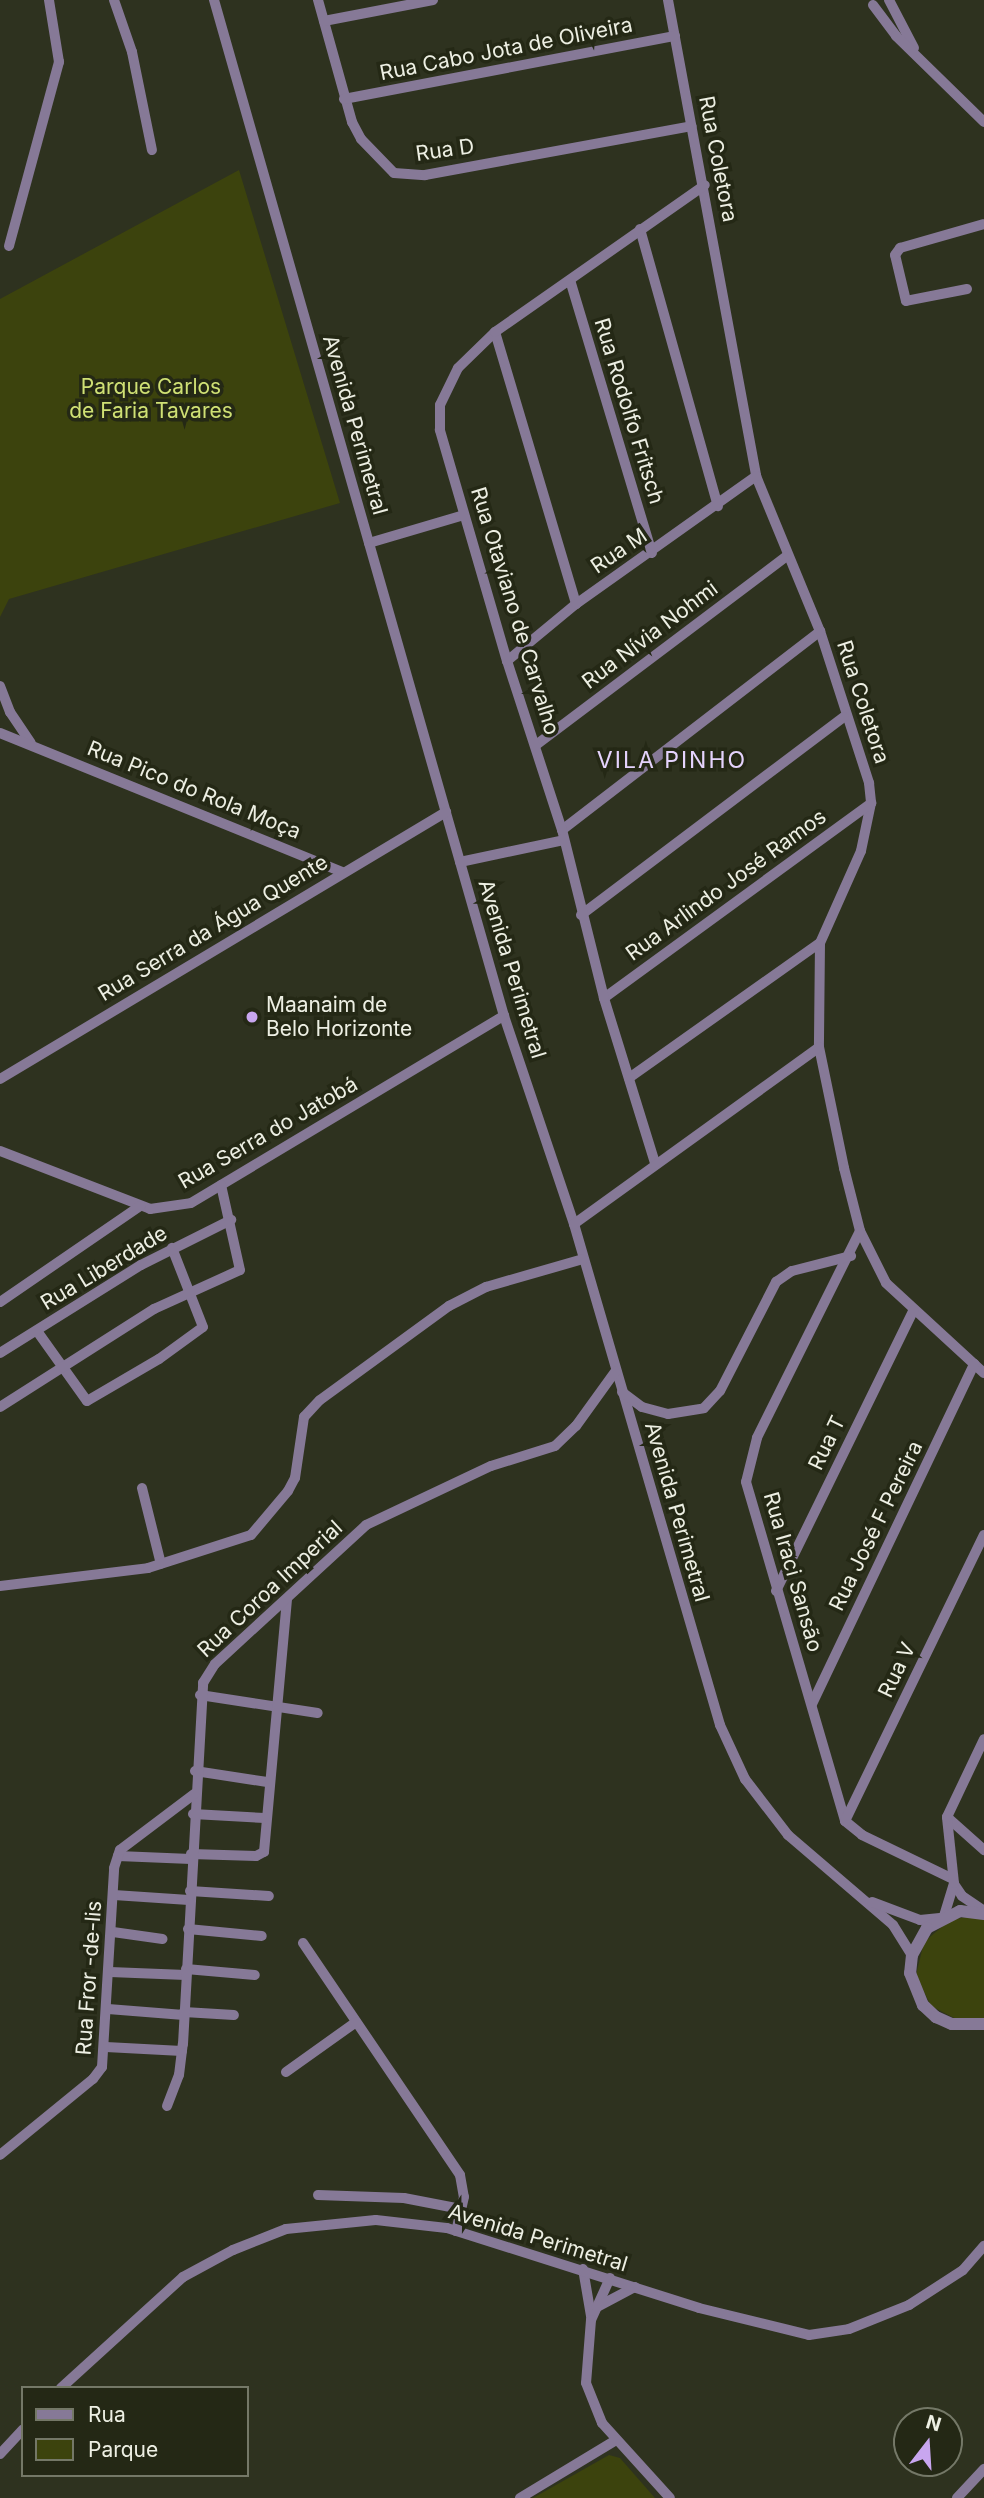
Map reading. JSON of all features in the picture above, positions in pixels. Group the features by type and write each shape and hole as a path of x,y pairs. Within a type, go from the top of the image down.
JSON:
{"street":[{"path":"9,246 60,62 49,0"},
{"path":"114,0 132,52 152,150"},
{"name":"Avenida Perimetral","path":"214,0 504,1016 574,1224 720,1725 745,1779 809,1857 865,1899 901,1933 912,1955"},
{"name":"Rua D","path":"318,0 344,99 361,139 394,173 425,175 692,126"},
{"path":"324,21 433,0"},
{"name":"Rua Coletora","path":"668,0 705,185 756,476 820,631 845,717 869,783 871,803 861,851 820,943 819,1047 860,1231 886,1283 913,1311 984,1373"},
{"path":"868,2 889,0 916,52"},
{"path":"868,2 882,20 984,122"},
{"name":"Rua Cabo Jota de Oliveira","path":"344,99 674,36"},
{"name":"Rua Otaviano de Carvalho","path":"655,1163 604,998 563,835 536,745 506,661 464,515 440,430 440,405 458,368 495,332 705,185"},
{"path":"967,289 906,300 895,256 900,248 984,224"},
{"path":"640,229 718,506"},
{"name":"Rua Rodolfo Fritsch","path":"569,280 652,553"},
{"path":"495,332 576,604"},
{"name":"Rua M","path":"506,661 576,604 652,553 756,476"},
{"path":"369,543 464,515"},
{"name":"Rua Nívia Nohmi","path":"536,745 787,556"},
{"path":"460,862 563,835 820,631"},
{"path":"0,686 10,712 32,744"},
{"path":"581,915 845,717"},
{"name":"Rua Pico do Rola Moça","path":"0,733 342,872"},
{"name":"Rua Arlindo José Ramos","path":"604,998 871,803"},
{"name":"Rua Serra da Água Quente","path":"0,1079 446,812"},
{"path":"629,1077 820,943"},
{"name":"Rua Serra do Jatobá","path":"0,1151 149,1209 191,1203 504,1016"},
{"path":"574,1224 819,1047"},
{"path":"0,1406 186,1291 240,1270 221,1185"},
{"path":"0,1302 140,1206"},
{"name":"Rua Liberdade","path":"0,1353 172,1248 230,1220"},
{"name":"Rua Iraci Sansão","path":"845,1821 746,1482 757,1438 851,1255 860,1231"},
{"path":"37,1331 82,1399 91,1400 202,1327 186,1291 172,1248"},
{"path":"622,1391 642,1407 668,1414 704,1408 720,1391 776,1282 792,1270 851,1255"},
{"path":"0,1586 161,1564 251,1535 295,1478 304,1417 320,1400 449,1306 486,1287 583,1259"},
{"name":"Rua T","path":"776,1591 913,1311"},
{"name":"Rua José F Pereira","path":"812,1704 974,1364"},
{"name":"Rua Coroa Imperial","path":"167,2106 182,2051 200,1695 215,1664 366,1525 491,1466 555,1446 576,1426 615,1372"},
{"path":"142,1488 161,1564"},
{"name":"Rua V","path":"845,1821 984,1535"},
{"path":"118,1856 256,1856 264,1852 267,1782 287,1599"},
{"path":"200,1695 275,1704 318,1713"},
{"path":"942,1917 953,1881 947,1817 984,1739"},
{"path":"195,1771 267,1782"},
{"path":"118,1856 194,1794"},
{"path":"193,1814 265,1818"},
{"path":"947,1817 984,1850"},
{"path":"845,1821 862,1835 953,1881 962,1896 984,1912"},
{"name":"Rua Fror -de-lis","path":"0,2155 93,2080 106,2047 118,1856"},
{"path":"114,1895 269,1896"},
{"name":"Avenida Perimetral","path":"865,1899 906,1917 942,1917"},
{"path":"984,1912 960,1912 942,1917 918,1940 912,1955 910,1973 923,2005 944,2021 969,2027 984,2026"},
{"path":"188,1929 262,1936"},
{"path":"113,1932 163,1939"},
{"path":"303,1943 460,2175 464,2197 456,2231"},
{"path":"110,1972 256,1975"},
{"path":"108,2009 234,2015"},
{"path":"286,2072 356,2022"},
{"path":"106,2047 182,2051"},
{"path":"318,2194 404,2198 461,2209"},
{"name":"Avenida Perimetral","path":"63,2386 183,2277 233,2250 286,2229 376,2220 456,2231 583,2269 699,2308 808,2334 849,2329 909,2305 963,2270 984,2246"},
{"path":"583,2269 591,2320 586,2383 602,2423 670,2498"},
{"path":"591,2320 610,2278"},
{"path":"597,2307 635,2287"},
{"path":"0,2454 21,2431"},
{"path":"520,2498 616,2440"},
{"path":"957,2498 984,2469"}],"green space":[{"name":"Parque Carlos de Faria Tavares","path":"239,170 340,503 9,599 0,617 0,299"},
{"path":"967,1917 984,1919 984,2020 962,2022 931,2006 916,1975 924,1942 950,1920"},
{"path":"609,2455 620,2458 655,2498 533,2498"}],"place":[{"name":"Maanaim de Belo Horizonte","path":"252,1017"}],"district":[{"name":"VILA PINHO","path":"672,760"}]}
